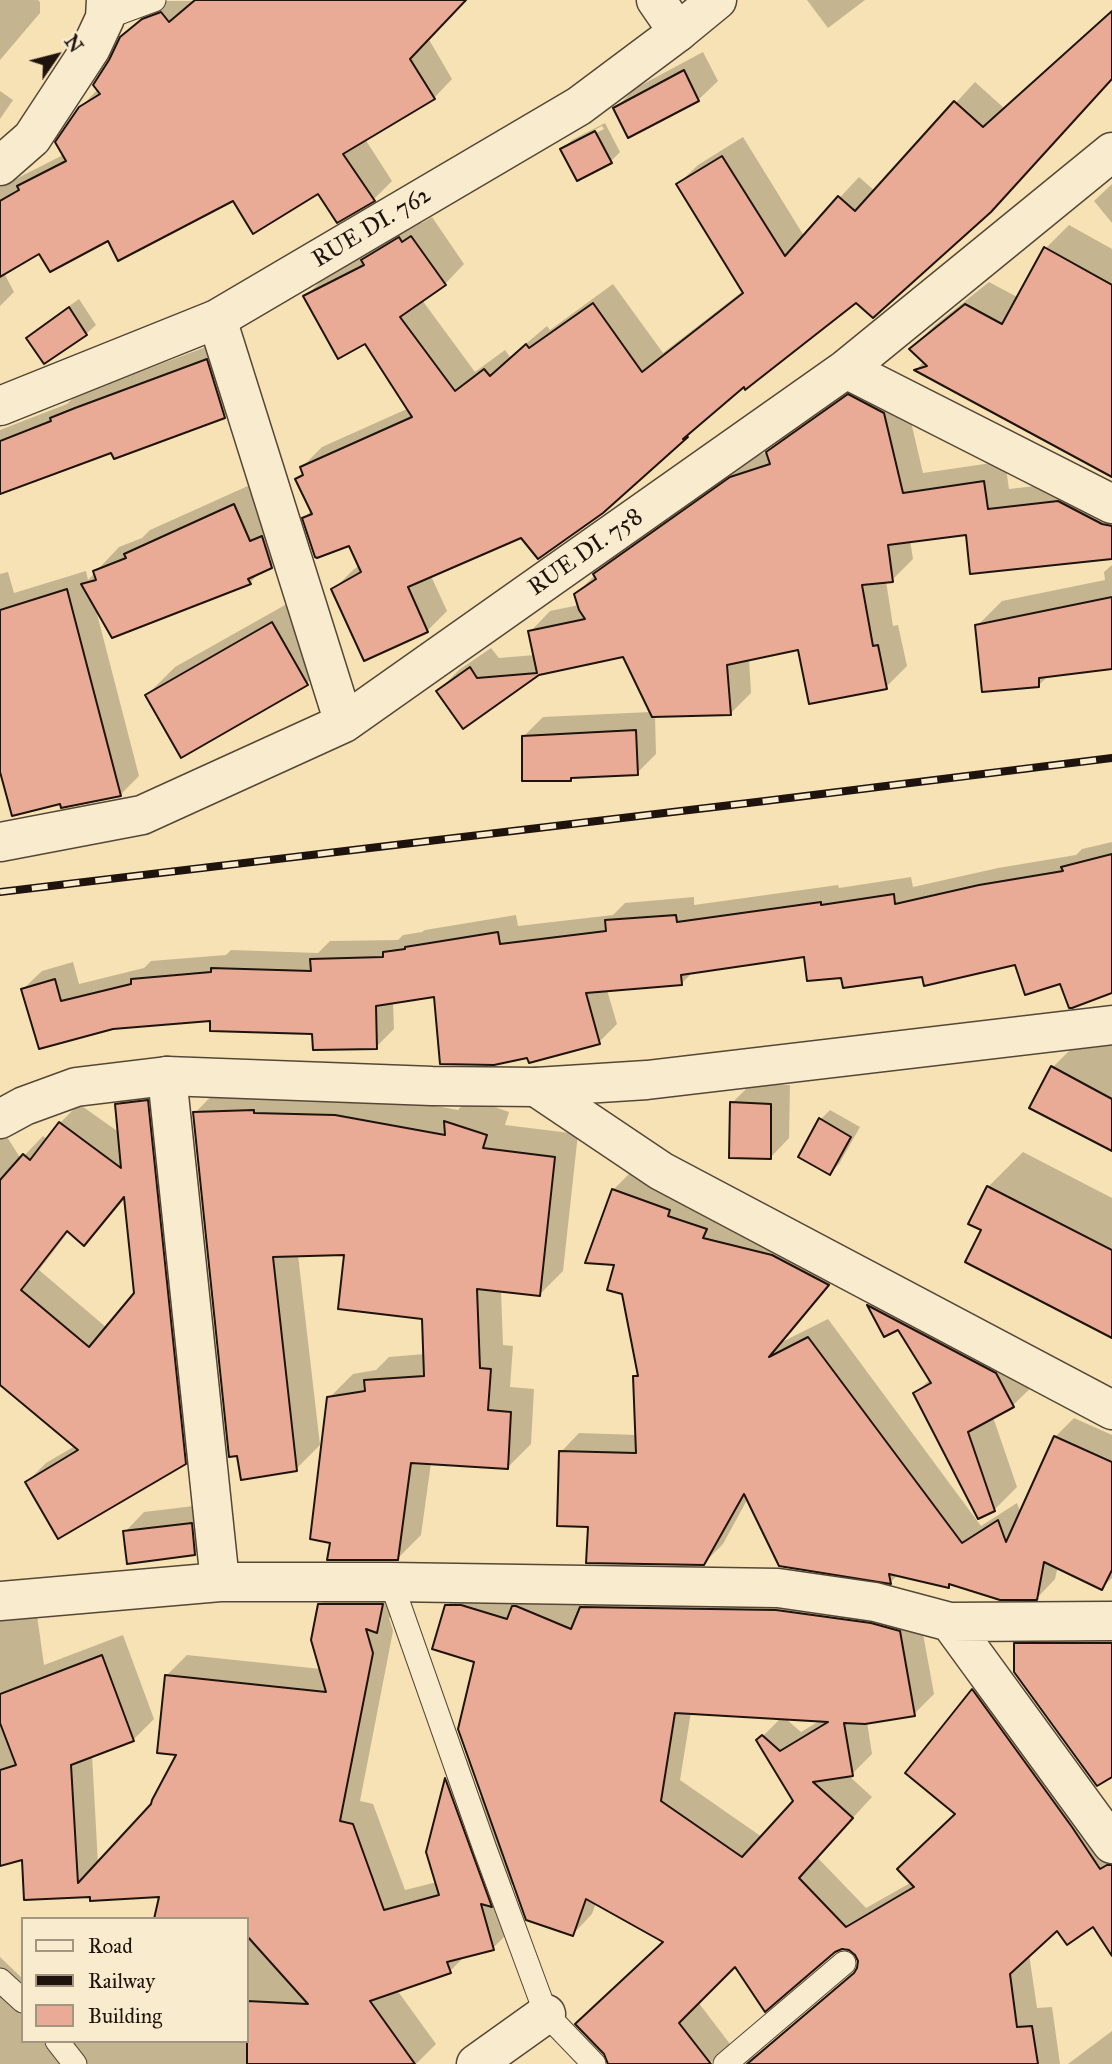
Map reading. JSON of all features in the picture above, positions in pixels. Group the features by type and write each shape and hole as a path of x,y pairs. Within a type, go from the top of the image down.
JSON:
{"street":[{"path":"656,0 678,32"},
{"name":"RUE DI. 762","path":"0,406 217,319 579,106 717,0"},
{"path":"0,166 32,138 91,48 106,9"},
{"name":"RUE DI. 758","path":"0,842 142,814 344,723 846,369 1112,152"},
{"path":"217,319 344,723"},
{"path":"846,369 1112,504"},
{"path":"0,1119 24,1106 76,1087 167,1076 536,1087 647,1080 1112,1024"},
{"path":"167,1076 220,1582"},
{"path":"536,1087 661,1171 1112,1410"},
{"path":"0,1601 220,1582 778,1588 875,1602 950,1622 1112,1621"},
{"path":"950,1622 1112,1844"},
{"path":"476,2064 546,2014"}],"lane":[{"path":"106,9 154,0"},
{"path":"391,1582 546,2014 594,2064"},
{"path":"725,2064 845,1963"},
{"path":"0,1980 21,1999"},
{"path":"59,2043 75,2064"}],"building":[{"path":"195,0 466,0 410,59 435,99 343,154 375,201 337,223 318,194 253,234 233,201 118,261 108,241 50,272 39,254 0,277 0,201 19,190 17,186 66,161 55,142 79,107 100,94 93,85 120,37 142,19 161,12 169,22"},
{"path":"1112,11 1112,79 991,212 873,318 856,303 745,390 744,387 603,513 538,559 521,538 408,587 428,632 364,661 331,589 361,572 349,546 315,557 302,518 312,514 295,479 303,475 300,467 412,417 365,344 338,359 303,296 364,265 361,260 399,237 402,242 411,236 446,285 400,317 455,391 484,369 490,376 526,344 529,348 593,303 642,372 743,293 676,184 722,156 785,256 838,196 855,211 954,101 983,127"},
{"path":"684,70 699,101 628,138 613,108"},
{"path":"595,131 612,163 577,181 560,149"},
{"path":"1044,247 1112,285 1112,477 914,370 927,366 909,349 965,304 1002,324"},
{"path":"69,307 87,335 44,364 26,338"},
{"path":"207,359 225,418 114,459 111,453 0,494 0,441 51,421 50,418 75,408"},
{"path":"848,394 884,413 903,493 984,481 988,509 1058,501 1102,524 1112,526 1112,559 970,574 966,535 888,545 893,582 862,585 873,646 878,645 887,689 809,704 798,650 727,665 731,715 652,717 623,657 539,675 463,729 436,691 470,667 477,678 537,673 528,631 585,619 574,594 596,579 593,574 730,477 770,464 766,452"},
{"path":"234,504 250,541 262,536 272,568 248,579 251,584 112,638 81,584 96,580 93,571 126,558 124,554"},
{"path":"67,589 121,796 61,808 60,804 12,816 0,772 0,610"},
{"path":"1112,597 1112,669 1039,678 1039,687 982,692 975,625"},
{"path":"272,622 308,685 181,758 145,695"},
{"path":"636,730 638,775 571,778 571,781 522,781 522,736"},
{"path":"1112,854 1112,993 1072,1008 1069,1008 1060,984 1025,995 1015,965 924,986 922,977 843,988 841,978 807,981 804,957 681,975 682,985 586,993 600,1044 529,1063 527,1058 494,1065 440,1064 434,997 376,1006 377,1049 313,1050 312,1034 210,1031 210,1021 113,1029 39,1049 21,989 55,979 61,1001 131,984 131,979 211,972 211,968 311,971 310,959 383,957 383,952 405,947 498,932 500,944 606,931 605,920 676,915 677,922 894,894 895,904 979,885 1063,871 1061,867"},
{"path":"1051,1066 1112,1099 1112,1151 1029,1108"},
{"path":"148,1100 186,1464 58,1539 25,1482 78,1450 0,1385 0,1180 23,1154 30,1160 59,1122 121,1168 115,1104","holes":["124,1197 134,1293 89,1347 21,1290 67,1231 84,1246"]},
{"path":"730,1102 771,1104 771,1159 729,1158"},
{"path":"254,1110 254,1113 335,1115 445,1135 444,1121 487,1135 483,1148 555,1157 540,1296 477,1289 480,1368 491,1369 488,1410 511,1412 508,1469 411,1463 398,1560 327,1560 330,1543 310,1539 327,1397 365,1391 364,1380 424,1376 422,1319 338,1309 344,1255 273,1257 297,1471 241,1480 237,1456 229,1457 193,1112"},
{"path":"819,1118 851,1137 830,1175 798,1157"},
{"path":"987,1186 1112,1250 1112,1338 965,1262 981,1230 968,1224"},
{"path":"612,1189 670,1210 668,1216 707,1229 703,1238 772,1255 829,1285 769,1357 808,1337 962,1543 998,1520 1006,1542 1054,1436 1112,1462 1112,1570 1102,1590 1044,1562 1037,1600 1000,1600 949,1584 949,1588 889,1574 891,1584 779,1566 744,1494 704,1565 586,1563 588,1527 557,1526 559,1451 636,1453 633,1376 638,1376 622,1294 607,1290 614,1265 585,1263"},
{"path":"867,1305 996,1373 1014,1407 968,1432 995,1511 978,1519 913,1393 931,1383 898,1330 884,1337"},
{"path":"192,1523 195,1555 127,1564 123,1531"},
{"path":"318,1604 383,1604 377,1633 366,1629 373,1653 340,1821 353,1824 384,1910 439,1895 426,1852 445,1778 492,1907 481,1904 494,1950 447,1962 451,1973 370,2001 415,2064 247,2064 248,2001 308,2004 248,1937 248,1917 154,1917 159,1897 90,1901 90,1897 24,1900 22,1860 0,1866 0,1770 16,1765 0,1723 0,1694 102,1655 134,1741 71,1765 78,1883 151,1804 176,1755 157,1753 165,1675 326,1692 311,1640"},
{"path":"445,1605 461,1605 507,1619 512,1606 516,1606 571,1629 580,1607 776,1610 871,1623 900,1631 915,1716 865,1724 844,1723 853,1776 813,1782 853,1818 799,1878 846,1927 914,1887 897,1869 955,1814 905,1773 972,1689 1100,1869 1112,1865 1112,1956 1093,1927 1067,1945 1057,1931 1010,1974 1017,2027 1032,2026 1038,2064 747,2064 854,1973 858,1961 855,1955 842,1949 835,1952 765,2012 735,1967 679,2023 711,2064 608,2064 604,2054 575,2024 663,1942 586,1899 573,1936 526,1920 458,1729 474,1662 432,1649","holes":["675,1713 828,1722 780,1751 762,1735 756,1740 793,1801 742,1857 661,1801"]},
{"path":"1014,1643 1112,1643 1112,1777 1097,1786 1014,1672"}],"railway":[{"path":"0,892 1112,758"}]}
